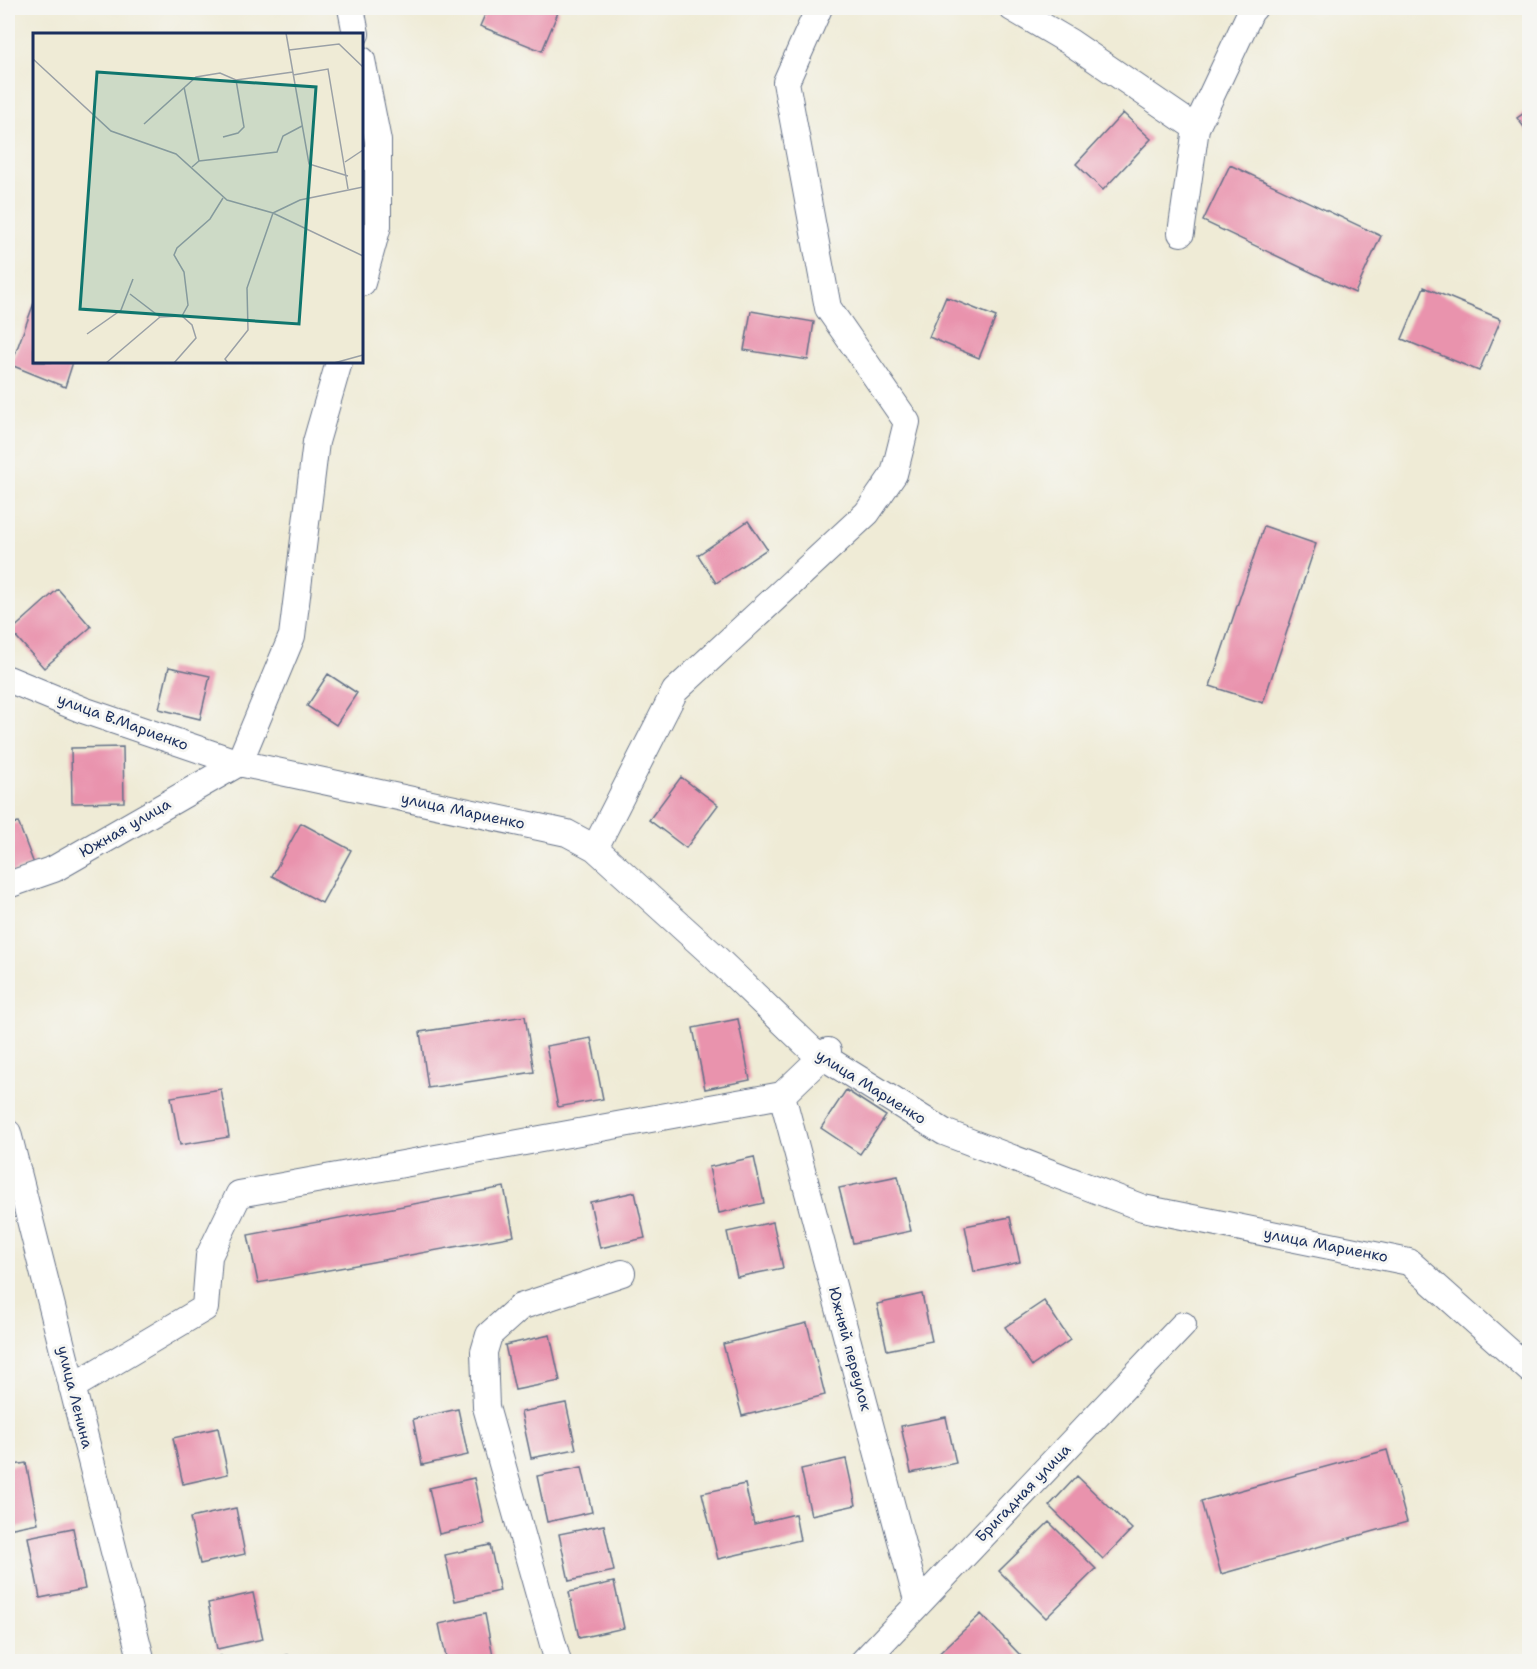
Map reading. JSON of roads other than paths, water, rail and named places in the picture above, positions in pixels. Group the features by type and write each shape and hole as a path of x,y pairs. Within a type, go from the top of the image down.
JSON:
{"street":[{"path":"351,8 356,33"},
{"path":"595,848 675,691 867,513 894,474 907,423 828,308 786,82 819,8"},
{"path":"1012,8 1070,42 1196,128"},
{"path":"1181,233 1196,128 1254,8"},
{"path":"363,65 378,141 378,226 363,279"},
{"path":"239,763 292,636 316,442 339,363"},
{"name":"улица В.Мариенко","path":"8,679 83,710 239,763"},
{"name":"улица Мариенко","path":"239,763 567,833 595,848 812,1050 825,1053 944,1132 1143,1208 1409,1262 1530,1370"},
{"name":"Южная улица","path":"8,885 54,869 239,763"},
{"path":"72,1387 205,1308 209,1256 240,1194 782,1095 825,1053"},
{"name":"Южный переулок","path":"782,1095 918,1604"},
{"name":"улица Ленина","path":"8,1133 142,1662"},
{"path":"558,1662 486,1407 484,1352 489,1335 520,1307 622,1273"},
{"name":"Бригадная улица","path":"863,1662 1183,1325"}]}
